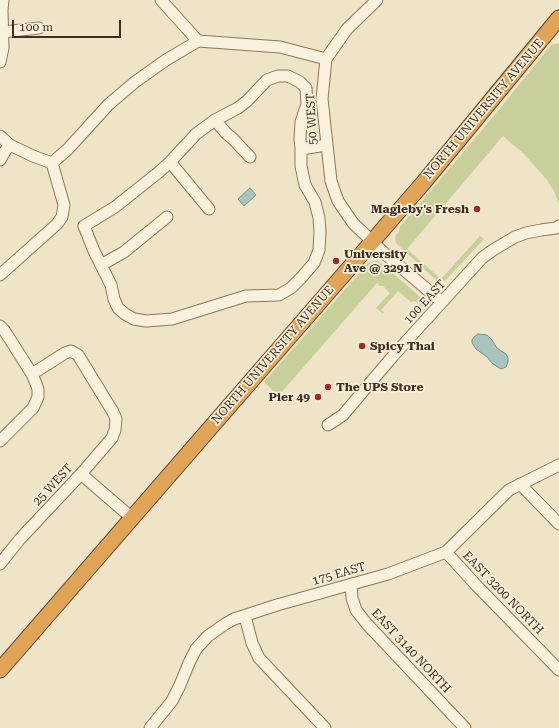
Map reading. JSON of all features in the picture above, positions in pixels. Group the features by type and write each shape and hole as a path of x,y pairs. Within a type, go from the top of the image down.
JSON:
{"highway":[{"name":"NORTH UNIVERSITY AVENUE","path":"0,670 428,177 557,24"}],"street":[{"path":"0,62 3,48 3,0"},
{"path":"161,0 198,41"},
{"name":"50 WEST","path":"377,0 347,29 326,59 322,99 331,181 338,201 353,223 384,253 442,302"},
{"path":"3,32 39,28"},
{"path":"52,163 68,149 109,104 135,82 166,60 198,41 280,48 326,59"},
{"path":"278,76 288,76 300,82 306,88 307,104 301,122 301,166 306,185 315,202 320,218 319,250 314,263 302,278 290,288 279,294 246,296 172,319 146,321 134,318 125,314 118,308 109,281 94,251 84,226 115,206 159,172 196,134 215,120 247,102 267,80 278,76"},
{"path":"215,120 250,158"},
{"path":"0,136 10,144 33,156 52,163"},
{"path":"0,160 10,144"},
{"path":"301,149 326,145"},
{"path":"170,162 209,209"},
{"path":"0,275 51,230 62,217 64,205 52,163"},
{"path":"101,265 124,252 167,217"},
{"name":"100 EAST","path":"328,425 344,415 392,356 482,258 510,240 526,233 556,228 559,226"},
{"path":"0,326 32,374 37,386 38,397 34,408 0,441"},
{"name":"25 WEST","path":"0,564 20,539 81,474 112,438 116,430 116,419 113,412 78,355 71,350 65,352 32,374"},
{"name":"175 EAST","path":"150,728 172,701 196,649 208,636 224,624 234,619 277,605 388,574 446,552 509,490 559,465"},
{"path":"81,474 132,518"},
{"path":"520,484 559,524"},
{"name":"EAST 3200 NORTH","path":"446,552 559,670"},
{"name":"EAST 3140 NORTH","path":"351,584 352,598 356,610 366,623 465,728"},
{"path":"245,616 252,643 259,658 325,728"}],"green space":[{"path":"559,43 559,205 555,193 547,180 524,154 503,136 407,249 441,279 480,236 484,239 445,281 436,280 396,243 395,239 400,230 399,228 488,123 551,45"},
{"path":"377,261 426,302 426,306 424,308 415,301 411,302 398,291 381,310 384,312 383,314 376,308 390,293 383,286 380,286 377,283 280,394 284,398 282,400 264,382 368,263"}],"water":[{"path":"250,188 256,195 244,206 238,199"},
{"path":"478,334 487,335 497,348 506,354 508,362 506,367 501,369 476,349 472,343 472,340"}],"place":[{"name":"Magleby's Fresh","path":"477,209"},
{"name":"University Ave @ 3291 N","path":"336,261"},
{"name":"Spicy Thai","path":"362,346"},
{"name":"The UPS Store","path":"328,387"},
{"name":"Pier 49","path":"318,397"}]}
